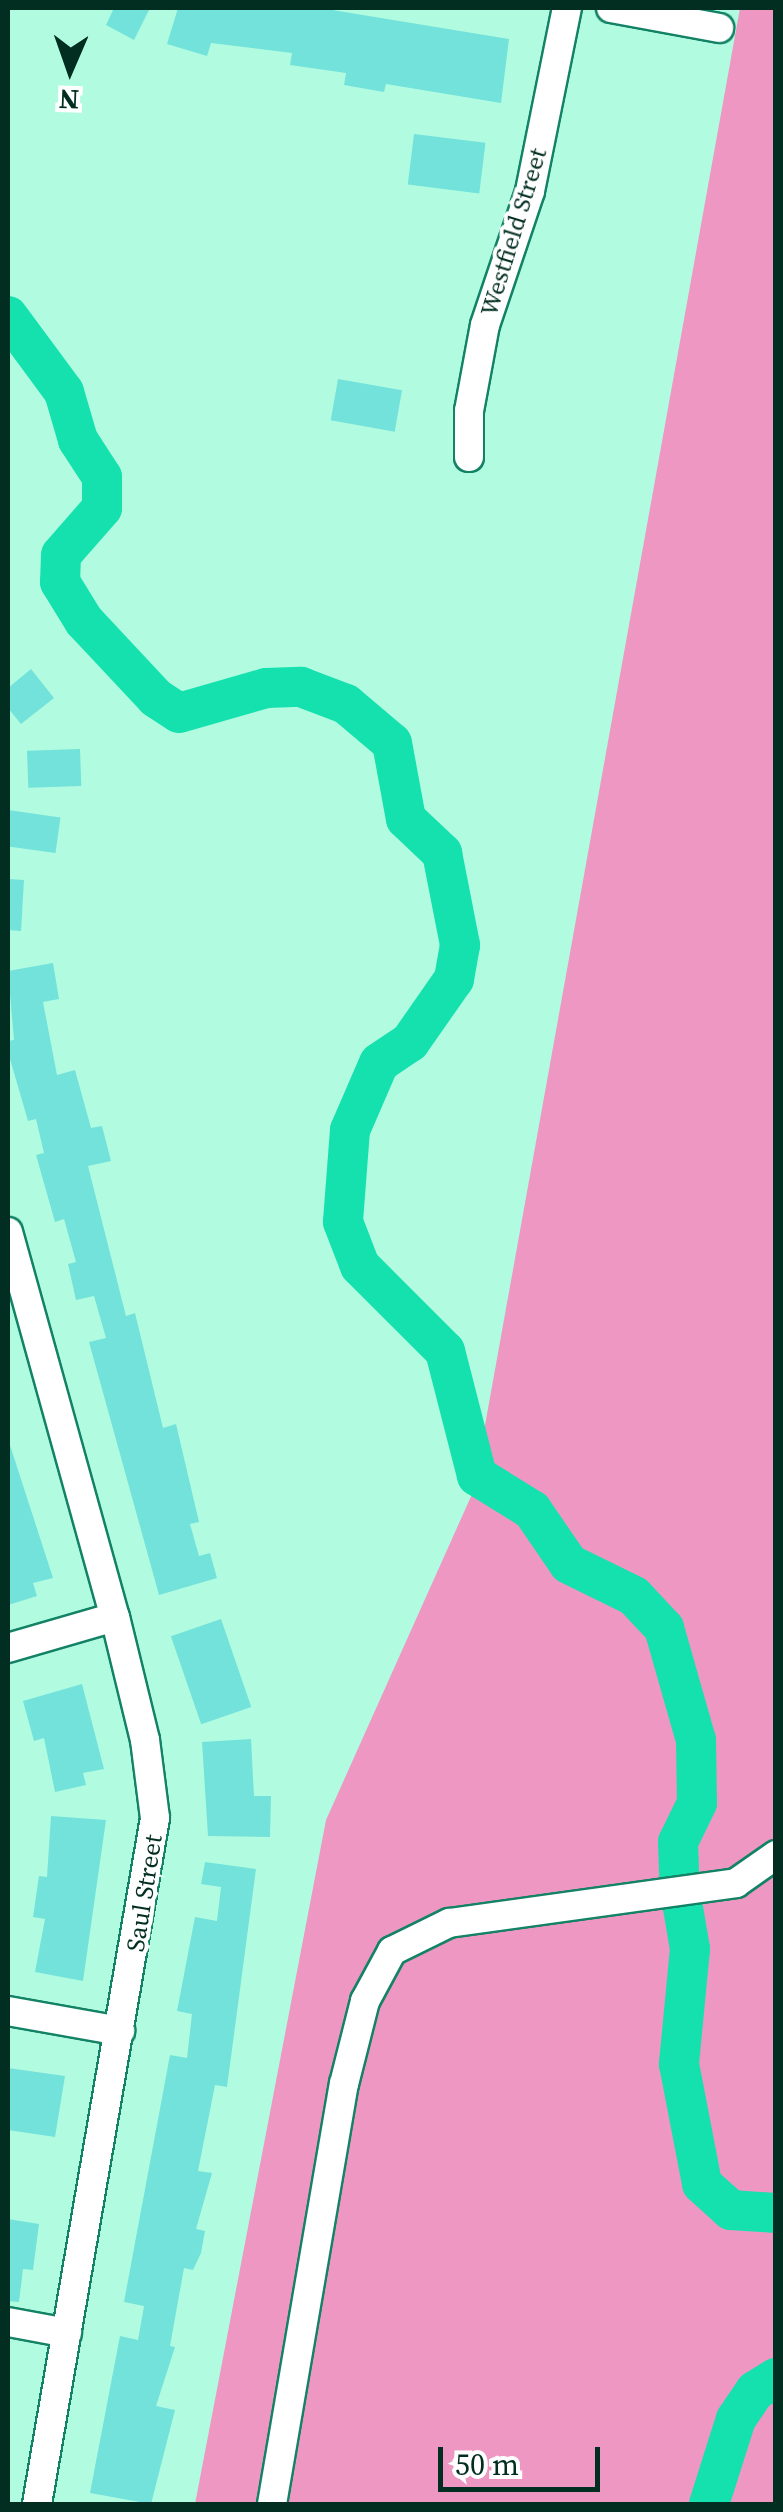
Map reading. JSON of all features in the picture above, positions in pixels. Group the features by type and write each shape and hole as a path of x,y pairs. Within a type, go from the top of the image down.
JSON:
{"street":[{"name":"Westfield Street","path":"469,457 469,411 485,325 530,191 567,8"},
{"path":"611,8 719,28"},
{"name":"Saul Street","path":"8,1232 14,1276 114,1618 145,1740 155,1818 37,2504"},
{"path":"8,1648 114,1618"},
{"path":"272,2504 344,2084 365,2001 392,1951 448,1923 736,1884 776,1854"},
{"path":"8,2011 120,2032"},
{"path":"8,2322 67,2333"}],"shaded area":[{"path":"740,8 775,8 775,2504 195,2504 326,1820 473,1492"}],"building":[{"path":"114,8 150,8 134,40 106,25"},
{"path":"178,8 320,8 509,39 501,103 386,84 384,92 344,85 346,73 290,65 292,53 211,43 207,56 167,44"},
{"path":"414,134 485,143 479,193 408,185"},
{"path":"338,379 402,390 395,432 331,420"},
{"path":"31,669 54,698 21,724 8,708 8,688"},
{"path":"80,749 81,786 28,788 27,751"},
{"path":"8,810 60,817 55,853 8,846"},
{"path":"8,879 24,880 21,931 8,930"},
{"path":"53,963 59,999 43,1002 57,1075 75,1070 91,1128 102,1126 111,1161 88,1166 126,1316 135,1313 163,1428 176,1424 199,1522 190,1524 199,1556 210,1553 217,1578 159,1595 89,1342 106,1338 94,1296 76,1300 68,1264 76,1262 64,1219 55,1222 36,1155 44,1153 36,1119 28,1121 8,1052 8,1041 14,1040 8,971"},
{"path":"8,1439 53,1578 33,1583 37,1596 8,1605"},
{"path":"221,1619 251,1707 201,1724 171,1636"},
{"path":"82,1684 104,1769 83,1773 86,1785 55,1792 44,1738 34,1741 23,1701"},
{"path":"251,1739 254,1796 271,1796 270,1837 208,1836 202,1742"},
{"path":"51,1816 106,1820 83,1981 35,1972 45,1919 33,1917 39,1876 47,1877"},
{"path":"205,1862 256,1869 227,2087 215,2085 198,2171 212,2173 196,2229 205,2231 201,2253 193,2270 184,2268 170,2346 175,2347 156,2406 175,2410 151,2504 90,2493 120,2336 138,2340 144,2306 124,2302 170,2055 187,2058 192,2014 177,2011 195,1917 217,1921 221,1887 201,1884"},
{"path":"8,2068 65,2076 55,2137 8,2130"},
{"path":"8,2219 39,2224 33,2270 23,2269 19,2302 8,2301"}],"waterway":[{"path":"8,316 64,392 78,440 102,477 102,508 61,555 60,582 84,621 156,698 179,713 266,688 301,687 346,704 392,743 406,819 442,853 460,945 454,979 410,1042 379,1063 350,1130 343,1222 360,1266 445,1351 477,1476 532,1510 569,1564 634,1596 664,1628 696,1740 697,1803 678,1842 679,1880"},
{"path":"682,1902 690,1949 679,2064 702,2184 731,2210 776,2213"},
{"path":"709,2504 736,2419 755,2391 776,2378"}]}
